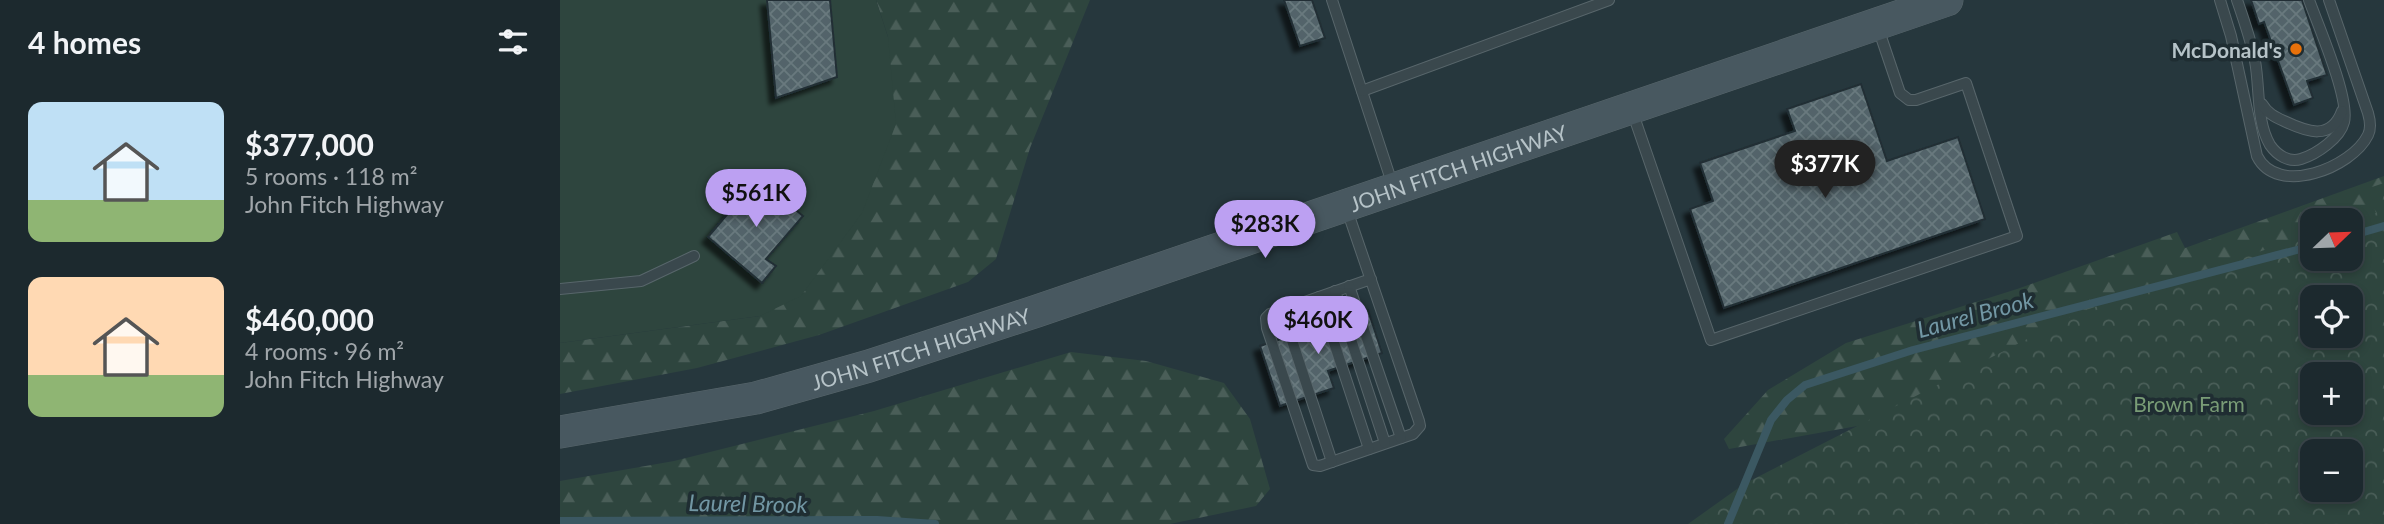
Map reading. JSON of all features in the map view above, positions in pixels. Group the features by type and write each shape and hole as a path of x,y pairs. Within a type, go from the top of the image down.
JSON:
{"main road":[{"name":"JOHN FITCH HIGHWAY","path":"560,432 756,398 856,370 1037,312 1345,204 1947,0"}],"lane":[{"path":"1332,0 1394,188"},
{"path":"1362,90 1609,0"},
{"path":"2220,0 2231,37 2257,156 2267,170 2292,177 2315,172 2339,162 2361,143 2369,127 2368,113 2329,0"},
{"path":"2237,0 2255,62 2266,137 2282,157 2297,160 2336,137 2345,120 2343,99 2309,0"},
{"path":"1631,108 1711,340 2017,236 1966,83 1916,100 1904,97 1896,83 1876,24"},
{"path":"2259,98 2265,110 2274,116 2301,129 2315,132 2334,124 2342,113 2343,99"},
{"path":"1345,204 1371,279 1419,421 1419,429 1413,434 1332,462 1313,465 1308,458 1266,318 1278,311 1371,279"},
{"path":"560,289 641,281 694,256"},
{"path":"1349,286 1401,438"},
{"path":"1335,291 1385,443"},
{"path":"1319,297 1369,449"},
{"path":"1278,311 1332,462"}],"green space":[{"path":"560,0 876,0 888,37 896,124 862,213 801,296 760,316 560,343"},
{"path":"876,0 1090,0 1030,148 996,259 968,282 819,335 697,368 560,394 560,343 760,316 888,37"},
{"path":"2384,176 2384,329 2363,334 2363,285 2300,285 2300,346 1729,449 1724,439 1768,390 1846,343 2017,289 2177,232 2185,248"},
{"name":"Brown Farm","path":"2384,183 2384,524 1688,524 1744,484 2080,312 2300,238 2300,271 2363,271 2363,217 2376,213 2366,189"},
{"path":"1071,352 1146,361 1224,383 1250,419 1270,489 1256,506 1170,524 560,524 560,481 674,461 874,411"}],"building":[{"path":"767,0 830,0 837,77 776,98"},
{"path":"1284,0 1312,0 1325,38 1300,46"},
{"name":"McDonald's","path":"2251,0 2302,0 2327,75 2307,81 2313,98 2294,105 2264,22 2259,24"},
{"path":"1861,84 1887,161 1958,137 1985,219 1724,308 1690,209 1713,201 1700,163 1795,131 1787,109"},
{"path":"758,178 803,216 766,259 776,266 762,283 708,237"},
{"path":"1368,310 1382,353 1328,371 1334,388 1280,406 1260,346"}],"waterway":[{"name":"Laurel Brook","path":"2363,232 2384,226"},
{"name":"Laurel Brook","path":"1728,524 1771,420 1787,400 1805,385 1913,350 2300,249"},
{"name":"Laurel Brook","path":"560,521 877,520 935,524"}],"place":[{"name":"McDonald's","path":"2296,49"}]}
